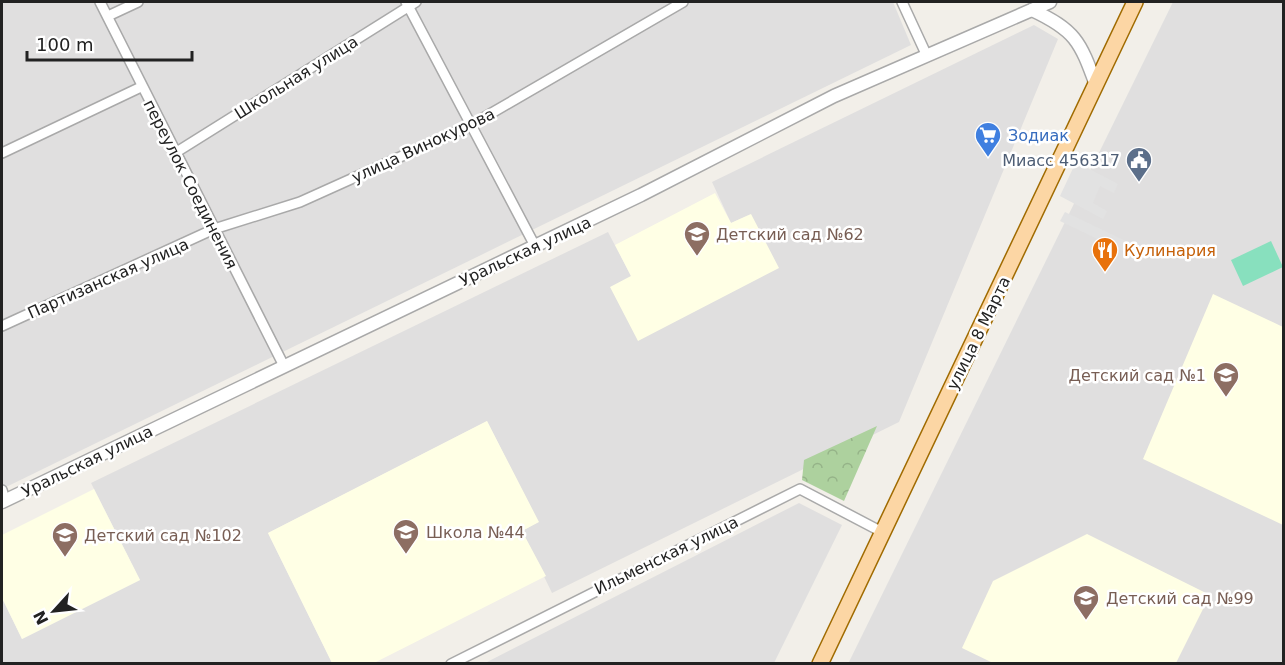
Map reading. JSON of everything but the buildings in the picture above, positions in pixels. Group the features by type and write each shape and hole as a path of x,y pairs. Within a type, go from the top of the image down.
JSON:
{"main road":[{"name":"улица 8 Марта","path":"820,663 1135,2"}],"street":[{"name":"переулок Соединения","path":"100,2 284,366"},
{"path":"108,16 138,2"},
{"name":"улица Винокурова","path":"214,230 300,202 471,125 683,2"},
{"path":"902,2 927,56"},
{"name":"Уральская улица","path":"3,497 535,246 738,148 834,96 1050,2"},
{"path":"410,3 535,246"},
{"name":"Школьная улица","path":"175,153 410,3"},
{"path":"1032,10 1051,19 1075,37 1096,85"},
{"path":"2,153 141,87"},
{"name":"Партизанская улица","path":"2,326 214,230"},
{"name":"Ильменская улица","path":"451,663 800,489 882,532"}],"shaded area":[{"path":"2,2 893,2 911,45 2,489"},
{"path":"1173,2 1283,2 1283,663 848,664"},
{"path":"1034,25 1058,39 899,422 552,593 522,531 538,522 487,421 268,533 332,663 2,663 2,598 22,639 140,580 91,483 608,232 631,276 610,287 751,214 731,223 712,182"},
{"path":"1076,162 1118,184 1114,193 1100,186 1093,203 1107,211 1103,219 1060,196"},
{"name":"Детский сад №62","path":"715,193 731,223 751,214 779,268 638,341 610,287 631,276 615,245"},
{"path":"1065,212 1134,245 1129,254 1060,221"},
{"name":"Детский сад №1","path":"1213,294 1283,327 1283,525 1143,459"},
{"name":"Школа №44","path":"487,421 539,522 522,531 546,576 374,663 332,663 268,533"},
{"name":"Детский сад №102","path":"94,489 140,580 22,639 2,598 2,535"},
{"path":"799,503 842,525 774,663 485,663"},
{"name":"Детский сад №99","path":"1087,534 1210,595 1176,663 993,663 962,648 993,581"}],"green space":[{"path":"1271,241 1283,267 1243,286 1231,260"},
{"path":"877,426 844,501 802,480 804,460"}],"place":[{"name":"Зодиак","path":"988,158"},
{"name":"Миасс 456317","path":"1139,183"},
{"name":"Детский сад №62","path":"697,257"},
{"name":"Кулинария","path":"1105,273"},
{"name":"Детский сад №1","path":"1226,398"},
{"name":"Школа №44","path":"406,555"},
{"name":"Детский сад №102","path":"65,558"},
{"name":"Детский сад №99","path":"1086,621"}]}
